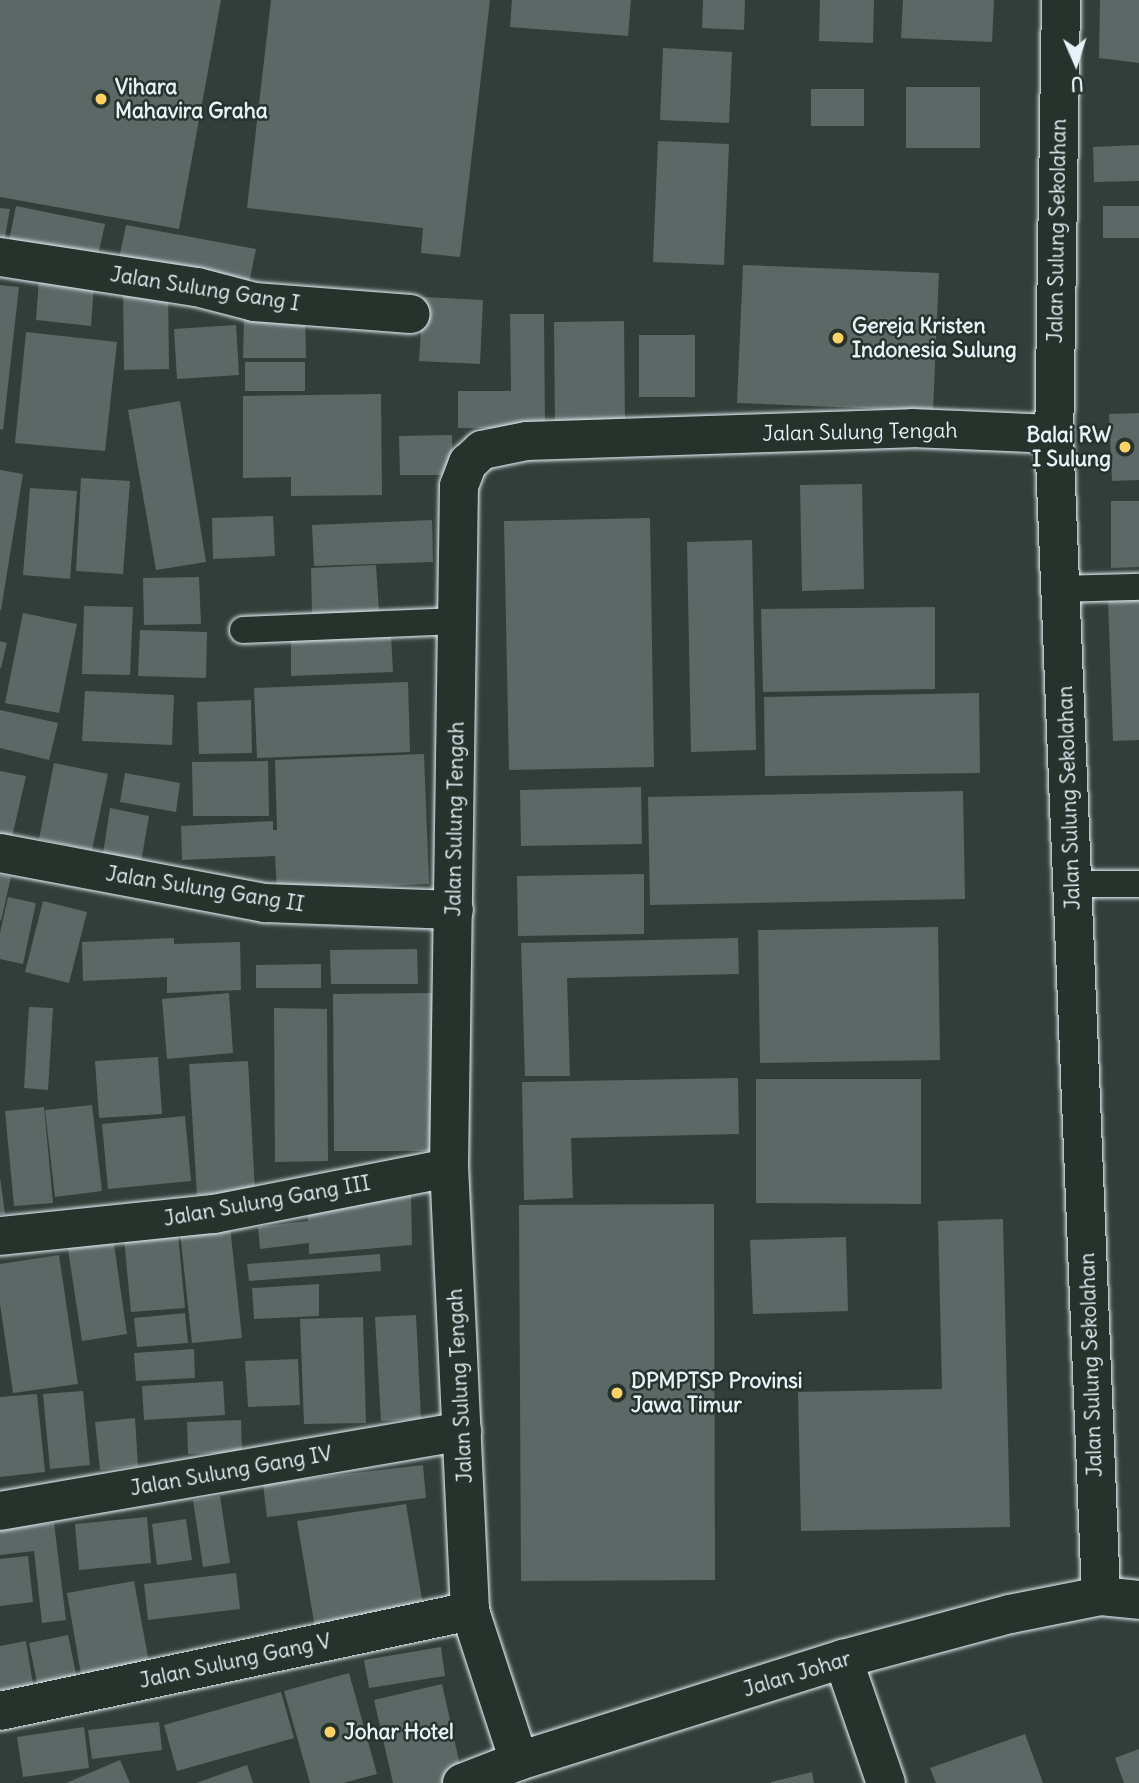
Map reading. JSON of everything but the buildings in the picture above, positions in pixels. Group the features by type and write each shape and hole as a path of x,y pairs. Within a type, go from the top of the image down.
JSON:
{"street":[{"name":"Jalan Sulung Sekolahan","path":"1061,0 1054,433 1101,1596"},
{"name":"Jalan Sulung Gang I","path":"0,257 197,287 254,302 411,314"},
{"name":"Jalan Sulung Tengah","path":"519,1762 470,1611 449,1168 459,486 468,463 482,450 498,444 912,428 1054,433"},
{"name":"Jalan Sulung Gang II","path":"0,853 265,903 454,910"},
{"name":"Jalan Sulung Gang III","path":"0,1236 214,1214 449,1168"},
{"name":"Jalan Sulung Gang IV","path":"0,1511 462,1431"},
{"name":"Jalan Johar","path":"462,1783 519,1762 844,1658 1010,1614 1101,1596 1139,1600"},
{"name":"Jalan Sulung Gang V","path":"0,1711 470,1611"},
{"path":"844,1658 886,1783"}],"lane":[{"path":"1060,589 1139,587"},
{"path":"243,630 457,621"},
{"path":"1072,884 1139,884"}],"place":[{"name":"Vihara Mahavira Graha","path":"101,99"},
{"name":"Gereja Kristen Indonesia Sulung","path":"838,338"},
{"name":"Balai RW I Sulung","path":"1125,447"},
{"name":"DPMPTSP Provinsi Jawa Timur","path":"617,1393"},
{"name":"Johar Hotel","path":"330,1732"}]}
